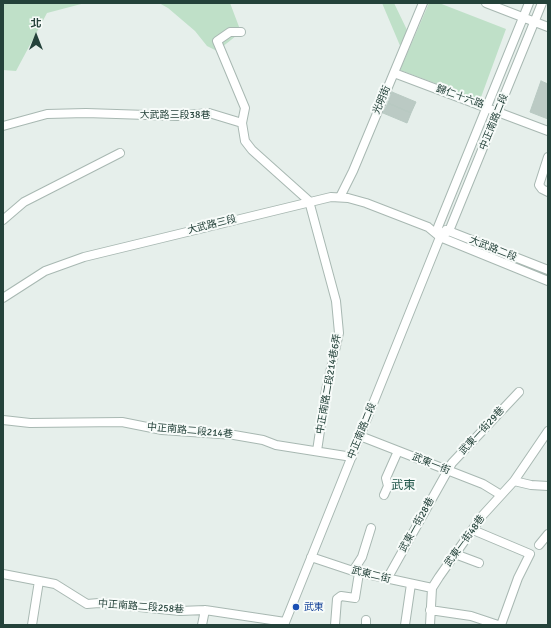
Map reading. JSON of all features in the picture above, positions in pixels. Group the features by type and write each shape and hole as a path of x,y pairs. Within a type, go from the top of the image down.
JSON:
{"street":[{"name":"光明街","path":"340,197 353,171 423,3"},
{"path":"486,3 548,27"},
{"name":"中正南路二段","path":"438,227 529,3"},
{"name":"中正南路二段","path":"450,231 542,3"},
{"path":"241,32 230,32 217,41 245,108 242,123 245,141 252,150 308,201"},
{"name":"歸仁十六路","path":"394,72 548,131"},
{"name":"大武路三段38巷","path":"3,126 47,114 86,113 177,116 208,113 242,123"},
{"path":"3,220 24,202 120,153"},
{"path":"548,157 539,185 542,189 548,192"},
{"name":"大武路三段","path":"3,298 35,276 70,261 308,201 340,197 366,203 428,227 440,237"},
{"name":"中正南路二段214巷6弄","path":"308,201 336,301 339,333 326,390 317,451"},
{"name":"大武路三段","path":"428,227 438,227"},
{"path":"438,227 440,237 450,231"},
{"name":"大武路二段","path":"438,227 548,270"},
{"name":"中正南路二段","path":"284,624 440,237"},
{"name":"大武路二段","path":"440,237 548,281"},
{"name":"武東一街29巷","path":"447,471 519,392"},
{"name":"中正南路二段214巷","path":"3,420 30,423 122,422 162,430 234,435 262,440 276,445 352,457"},
{"name":"武東一街48巷","path":"432,588 482,516 514,482 548,431"},
{"name":"武東一街","path":"360,436 483,484 501,495"},
{"path":"384,495 388,486 386,478 398,451"},
{"name":"武東一街28巷","path":"387,579 447,471"},
{"path":"514,482 548,487"},
{"path":"335,625 337,599 341,596 355,598 356,572 371,528"},
{"path":"430,610 471,616 500,625 518,578 530,554 473,530"},
{"path":"539,545 548,534"},
{"path":"455,554 479,563"},
{"name":"武東二街","path":"311,557 356,572 432,588"},
{"name":"中正南路二段258巷","path":"3,574 55,584 87,604 99,603 180,611 205,610 284,624"},
{"path":"32,625 39,581"},
{"path":"405,625 411,584"},
{"path":"430,625 432,588"},
{"path":"202,625 205,610"}],"green space":[{"path":"3,3 85,3 47,13 16,71 3,70"},
{"path":"159,3 230,3 241,32 217,51 207,46 195,31 168,8"},
{"path":"382,3 394,3 407,30 401,48"},
{"path":"429,3 439,3 506,29 480,100 400,70"}],"building":[{"path":"541,81 548,84 548,119 530,112"},
{"path":"392,92 416,102 411,113 388,103"},
{"path":"388,103 411,113 407,123 383,113"}],"place":[{"name":"武東","path":"296,607"}],"district":[{"name":"武東","path":"403,486"}]}
